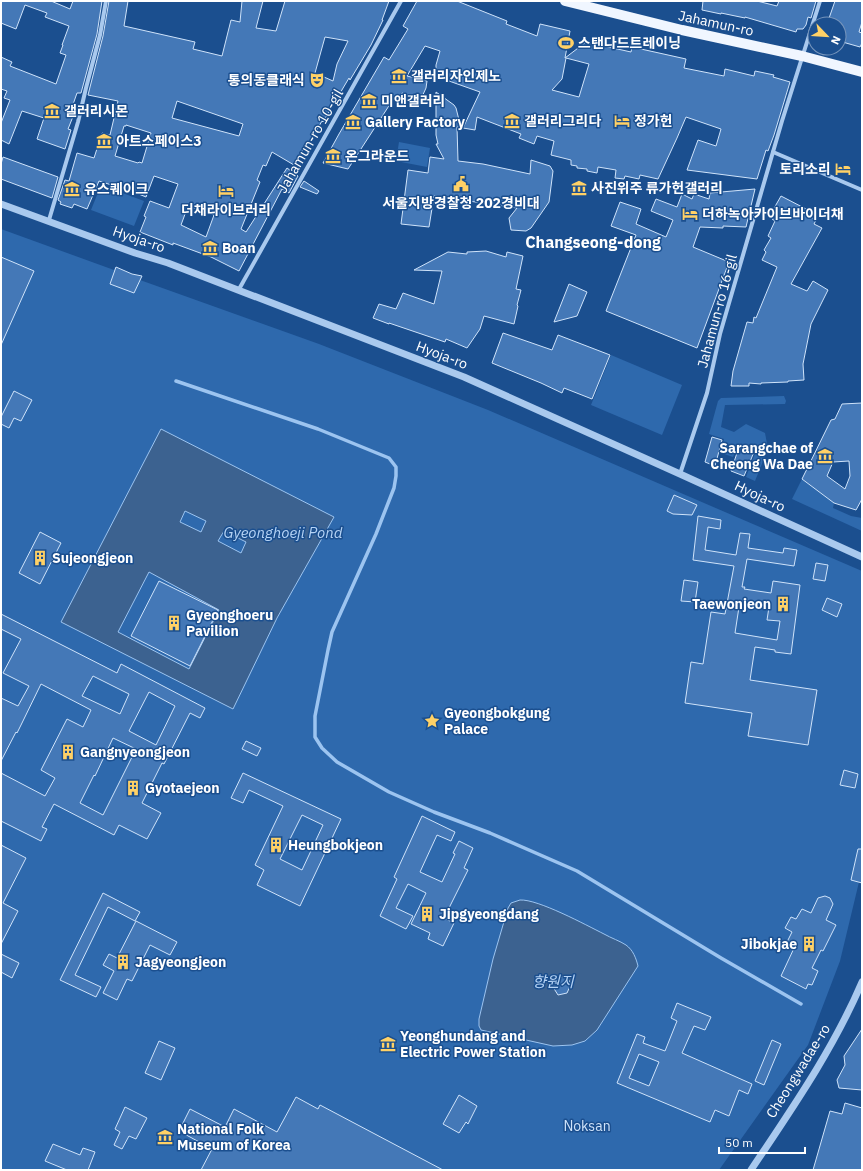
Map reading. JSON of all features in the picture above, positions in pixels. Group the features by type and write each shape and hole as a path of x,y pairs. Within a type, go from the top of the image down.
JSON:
{"main road":[{"name":"Jahamun-ro","path":"565,1 682,30 802,56 862,72"}],"street":[{"path":"49,220 78,122 100,35 106,1"},
{"name":"Jahamun-ro 10-gil","path":"238,291 401,1"},
{"name":"Jahamun-ro 16-gil","path":"680,474 707,393 720,334 772,152 820,1"},
{"path":"772,152 862,190"},
{"name":"Hyoja-ro","path":"1,204 49,220 135,253 168,263 464,377 862,557"},
{"name":"Cheongwadae-ro","path":"751,1170 804,1090 841,1027 862,982"}],"green space":[{"path":"399,142 430,148 427,167 396,161"},
{"path":"101,185 144,201 134,226 91,210"},
{"name":"Gyeongbokgung Palace","path":"1,229 114,270 115,267 140,280 319,344 488,410 862,571 862,870 840,961 808,1045 719,1170 1,1170"},
{"path":"611,355 682,385 662,435 591,405"},
{"path":"784,396 786,401 785,404 725,405 721,427 734,432 746,424 765,433 768,449 755,481 746,477 756,451 738,445 733,457 724,454 721,451 724,439 709,434 718,401 721,398"},
{"path":"802,479 834,503 833,508 851,516 862,518 862,531 792,499"}],"water":[{"name":"Gyeonghoeji Pond","path":"161,429 334,517 277,618 233,709 61,622","holes":["185,511 206,521 201,532 180,522","224,531 246,542 241,553 218,541","149,572 219,610 189,669 118,632"]},
{"name":"향원지","path":"520,900 550,908 607,935 626,945 635,957 638,966 597,1030 585,1041 572,1045 553,1046 481,1030 479,1026 479,1019 493,959 508,908 511,903"}],"building":[{"path":"1,1 51,1 70,9 73,1 102,1 97,34 81,93 77,93 70,113 74,114 68,129 71,130 65,149 37,139 44,118 22,111 9,144 1,140 1,123 10,100 4,98 7,91 1,89 1,57 12,62 10,66 56,84 66,55 60,53 69,26 45,17 47,13 25,5 16,29 1,23"},
{"path":"109,1 128,1 124,26 195,42 193,49 222,56 231,20 240,22 242,1 263,1 256,28 276,31 285,1 389,1 383,20 371,45 350,80 349,78 323,122 322,121 294,165 272,152 266,166 263,165 257,180 260,182 241,229 246,232 287,168 298,176 289,193 282,189 239,271 211,257 173,243 173,245 140,232 150,201 169,208 178,184 154,176 146,197 124,188 99,181 87,209 74,204 72,208 60,204 61,202 58,200 65,180 69,181 77,153 94,158 102,133 110,135 118,101 88,95 103,36","holes":["325,37 348,41 337,64 333,81 315,73","177,101 243,124 239,136 172,118","124,126 151,133 142,163 115,156","188,206 214,215 206,237 181,225"]},
{"path":"417,1 457,1 507,21 506,24 537,36 540,24 570,31 565,58 586,42 631,52 632,47 686,59 684,68 724,76 725,69 754,76 755,71 774,75 773,77 790,82 774,135 768,151 766,150 757,179 687,170 698,140 716,146 721,129 686,117 658,179 640,175 639,179 625,176 624,179 615,178 616,170 598,167 597,173 587,171 587,169 577,168 577,166 571,165 571,160 551,155 554,141 537,136 534,144 519,138 521,134 477,117 475,130 463,128 480,92 449,81 436,71 440,51 425,46 407,76 427,81 426,88 421,99 402,93 397,100 394,98 348,169 323,163 384,57 389,60 408,29 403,26","holes":["566,58 589,64 579,97 552,90 562,79"]},
{"path":"703,1 757,1 777,6 779,1 816,1 812,16 807,16 806,25 803,29 797,29 796,32 745,17 702,10"},
{"path":"835,1 862,1 862,22 859,32 862,33 862,43 860,47 847,43 847,16 830,16"},
{"path":"436,92 456,108 461,128 457,127 458,161 483,164 530,174 531,160 550,166 553,171 549,202 531,228 526,231 511,230 509,218 517,208 434,196 429,227 401,224 408,170 428,173 430,157 444,159 436,144 438,144 436,135"},
{"path":"3,157 58,177 52,198 1,179 1,164"},
{"path":"304,181 319,191 317,194 300,187"},
{"path":"755,189 746,227 700,227 693,247 729,262 697,348 606,311 636,235 611,226 620,202 641,209 636,224 666,237 673,220 651,211 656,199 677,207 682,194 692,199 694,194 709,199 710,193"},
{"path":"781,196 808,210 806,214 816,220 814,224 822,228 791,284 807,291 813,281 828,290 811,324 803,364 804,380 761,384 749,383 749,386 731,386 733,371 747,322 753,323 754,317 756,318 777,267 762,260 766,252 764,250 771,238 768,236 775,221 772,219 776,211 773,210"},
{"path":"486,251 506,257 507,252 523,256 516,289 521,290 514,324 484,316 480,329 467,348 446,339 445,342 373,318 379,304 396,309 403,293 434,304 442,271 414,270 448,252 467,254 467,252"},
{"path":"1,257 34,271 1,345"},
{"path":"116,267 132,274 142,276 134,293 110,284"},
{"path":"569,284 587,292 577,316 554,322"},
{"path":"503,333 552,350 558,335 610,355 592,399 564,388 562,393 492,363"},
{"path":"14,391 32,400 21,421 14,418 9,428 1,424 1,417"},
{"name":"Sarangchae of Cheong Wa Dae","path":"862,403 862,499 856,510 834,503 802,479 831,420 835,419 842,404","holes":["849,461 850,476 845,489 827,476 833,462"]},
{"path":"712,437 722,440 715,466 705,462"},
{"path":"739,447 754,452 744,476 731,471"},
{"path":"674,495 697,505 692,515 673,514 667,511"},
{"path":"698,516 721,520 720,529 708,527 705,550 736,555 740,533 750,534 748,548 783,553 784,548 797,550 794,566 747,559 742,587 745,587 744,589 771,593 773,581 800,585 791,654 755,647 750,680 817,690 808,745 748,736 752,713 685,703 691,662 703,664 711,612 725,614 734,566 693,560","holes":["742,603 769,607 767,620 780,621 777,640 735,633 739,607 742,608"]},
{"name":"Sujeongjeon","path":"40,532 61,543 40,584 19,573"},
{"path":"816,563 828,565 825,581 813,579"},
{"path":"684,580 698,582 695,602 681,601"},
{"name":"Gyeonghoeru Pavilion","path":"159,581 218,610 190,666 131,636"},
{"path":"827,598 842,604 837,617 822,610"},
{"path":"1,614 117,673 121,664 205,708 200,718 190,713 142,803 161,813 147,839 119,825 114,835 54,804 42,827 47,829 41,841 1,821 1,773 45,796 55,778 41,770 67,719 83,727 91,710 41,684 17,733 16,732 1,761 1,698 18,706 29,686 3,673 21,639 1,629","holes":["93,676 129,694 120,714 82,696","149,692 175,706 156,745 129,731","113,738 136,749 103,815 80,803 94,775 95,776"]},
{"path":"246,741 261,748 257,756 242,749"},
{"path":"844,770 858,774 855,788 840,785"},
{"path":"243,773 341,819 300,906 257,885 264,870 255,865 283,806 249,790 243,803 231,798","holes":["302,815 323,825 302,870 280,859"]},
{"path":"422,816 455,832 451,841 437,835 420,872 442,882 455,854 453,853 459,841 473,848 464,868 468,870 444,918 454,923 443,946 428,939 430,933 411,924 426,893 408,884 396,908 413,916 406,929 380,916 397,879 394,877"},
{"path":"1,845 26,858 3,903 18,911 1,944"},
{"path":"858,849 862,849 862,883 851,880"},
{"path":"103,893 140,912 135,921 108,907 75,975 101,987 96,997 60,980"},
{"name":"Jibokjae","path":"825,896 830,898 833,904 826,920 836,925 823,951 821,950 812,968 818,971 812,985 808,984 806,989 781,976 795,946 787,942 792,932 785,928 791,917 796,919 802,909 811,913 818,898"},
{"name":"Jagyeongjeon","path":"136,921 177,942 170,955 150,945 132,981 127,979 117,1000 103,993 114,971 103,965 109,954 117,958"},
{"path":"1,954 19,963 12,978 1,972"},
{"path":"558,977 567,977 571,984 567,993 558,995 553,987"},
{"path":"677,1003 711,1017 705,1030 694,1026 682,1053 752,1084 748,1094 739,1090 729,1116 715,1110 710,1122 617,1083 637,1034 645,1037 643,1043 665,1051 677,1021 671,1018","holes":["639,1054 659,1062 649,1086 629,1078"]},
{"path":"862,1029 862,1090 839,1088 837,1080 845,1065 844,1056"},
{"path":"772,1040 781,1044 764,1085 755,1081"},
{"path":"159,1041 175,1048 161,1080 145,1073"},
{"path":"459,1095 477,1106 468,1124 466,1122 459,1133 443,1124"},
{"name":"National Folk Museum of Korea","path":"296,1097 318,1109 320,1105 443,1170 201,1170 212,1149 179,1131 190,1109 225,1127 234,1109 277,1132"},
{"path":"845,1103 862,1108 862,1170 813,1170 830,1111 842,1114"},
{"path":"125,1107 147,1118 136,1139 129,1136 122,1149 114,1145 120,1132 115,1129"},
{"path":"53,1144 80,1155 83,1148 95,1152 88,1170 67,1170 45,1161"}],"waterway":[{"path":"176,381 318,429 389,458 396,467 394,488 376,534 332,632 315,716 315,737 322,748 337,762 389,792 434,812 490,833 577,871 721,958 801,1004"}],"place":[{"name":"스탠다드트레이닝","path":"566,43"},
{"name":"갤러리자인제노","path":"399,76"},
{"name":"통의동클래식","path":"317,80"},
{"name":"미앤갤러리","path":"369,101"},
{"name":"갤러리시몬","path":"52,111"},
{"name":"갤러리그리다","path":"512,121"},
{"name":"정가헌","path":"622,121"},
{"name":"Gallery Factory","path":"353,122"},
{"name":"아트스페이스3","path":"104,141"},
{"name":"온그라운드","path":"333,156"},
{"name":"토리소리","path":"843,169"},
{"name":"서울지방경찰청 202경비대","path":"461,184"},
{"name":"사진위주 류가헌갤러리","path":"579,188"},
{"name":"유스퀘이크","path":"72,189"},
{"name":"더채라이브러리","path":"226,191"},
{"name":"더하녹아카이브바이더채","path":"690,214"},
{"name":"Boan","path":"210,248"},
{"name":"Sarangchae of Cheong Wa Dae","path":"825,456"},
{"name":"Sujeongjeon","path":"40,558"},
{"name":"Taewonjeon","path":"783,604"},
{"name":"Gyeonghoeru Pavilion","path":"174,623"},
{"name":"Gyeongbokgung Palace","path":"432,721"},
{"name":"Gangnyeongjeon","path":"68,752"},
{"name":"Gyotaejeon","path":"133,788"},
{"name":"Heungbokjeon","path":"276,845"},
{"name":"Jipgyeongdang","path":"427,914"},
{"name":"Jibokjae","path":"809,944"},
{"name":"Jagyeongjeon","path":"123,962"},
{"name":"Yeonghundang and Electric Power Station","path":"388,1044"},
{"name":"National Folk Museum of Korea","path":"165,1137"}],"district":[{"name":"Changseong-dong","path":"593,242"}],"park label":[{"name":"Noksan","path":"587,1126"}]}
